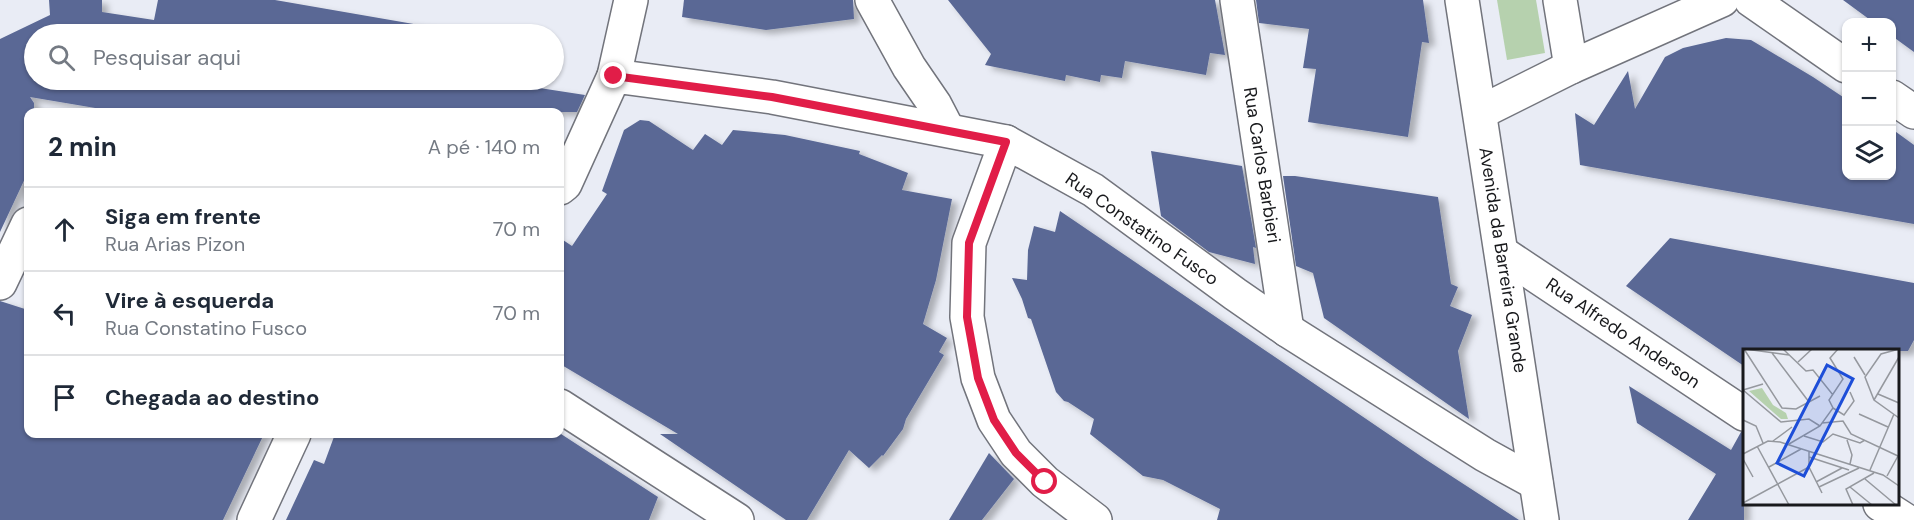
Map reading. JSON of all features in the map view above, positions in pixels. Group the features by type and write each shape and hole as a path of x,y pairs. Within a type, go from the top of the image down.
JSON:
{"street":[{"path":"564,185 614,76 631,0"},
{"path":"872,0 909,67 935,105 948,130"},
{"name":"Rua Carlos Barbieri","path":"1237,0 1287,330"},
{"name":"Avenida da Barreira Grande","path":"1462,0 1542,520"},
{"path":"1560,0 1571,67"},
{"path":"1481,112 1571,67 1722,0"},
{"path":"1750,0 1842,63"},
{"name":"Rua Constatino Fusco","path":"614,76 772,97 1006,142 1093,190 1287,330 1485,456 1536,483"},
{"path":"1896,100 1914,112"},
{"path":"1006,142 969,243 967,317 978,378 994,420 1016,453 1045,482 1095,520"},
{"path":"0,283 24,232"},
{"name":"Rua Alfredo Anderson","path":"1502,253 1743,413"},
{"path":"564,409 723,516"},
{"path":"254,520 292,438"},
{"path":"1882,505 1905,520"}],"green space":[{"path":"1497,0 1536,0 1545,53 1507,60"}],"building":[{"path":"49,0 102,0 102,12 154,20 158,0 275,0 414,24 31,24 50,15"},
{"path":"684,0 853,0 854,19 766,30 682,17"},
{"path":"948,0 1215,0 1225,55 1210,53 1206,75 1125,61 1122,78 1101,75 1100,82 1066,75 1065,81 985,65 991,54"},
{"path":"1256,0 1423,0 1429,43 1422,42 1408,137 1308,122 1316,69 1303,68 1309,29 1259,23"},
{"path":"1843,0 1914,0 1914,52 1896,39 1896,18 1868,18"},
{"path":"24,27 24,90 552,90 585,95 577,112 564,112 564,108 95,108 30,97 34,108 24,108 24,181 0,232 0,39"},
{"path":"1726,38 1751,40 1842,96 1842,180 1896,180 1896,132 1914,145 1914,224 1580,165 1575,113 1594,125 1628,71 1635,109 1665,57 1683,48"},
{"path":"640,120 649,121 693,150 705,134 722,145 733,130 785,135 860,151 859,154 908,173 902,190 952,199 936,280 923,324 947,338 939,352 944,355 906,419 903,429 883,456 869,468 849,450 807,520 786,520 660,434 678,434 564,366 564,241 572,246 607,194 602,191 624,130"},
{"path":"1151,151 1242,166 1256,248 1253,247 1255,264 1209,252 1161,216"},
{"path":"1283,176 1438,197 1451,284 1458,287 1450,306 1472,315 1458,351 1469,419 1324,318 1313,273 1296,266"},
{"path":"1060,211 1425,459 1519,520 1217,520 1220,509 1163,480 1143,476 1090,434 1094,419 1064,401 1056,392 1031,319 1028,318 1012,278 1027,280 1028,250 1034,226 1055,232"},
{"path":"1670,238 1914,283 1914,340 1908,351 1899,351 1899,349 1743,349 1743,365 1626,286"},
{"path":"0,301 24,309 24,438 262,438 223,520 0,520"},
{"path":"1629,386 1731,450 1743,432 1744,520 1688,520 1716,474 1637,423"},
{"path":"564,436 658,497 649,520 286,520 314,460 324,464 334,438 564,438"},
{"path":"989,453 1014,479 982,520 949,520"}],"route":[{"path":"614,76 772,97 1006,142 969,243 967,317 978,378 994,420 1016,453 1045,482"}]}
